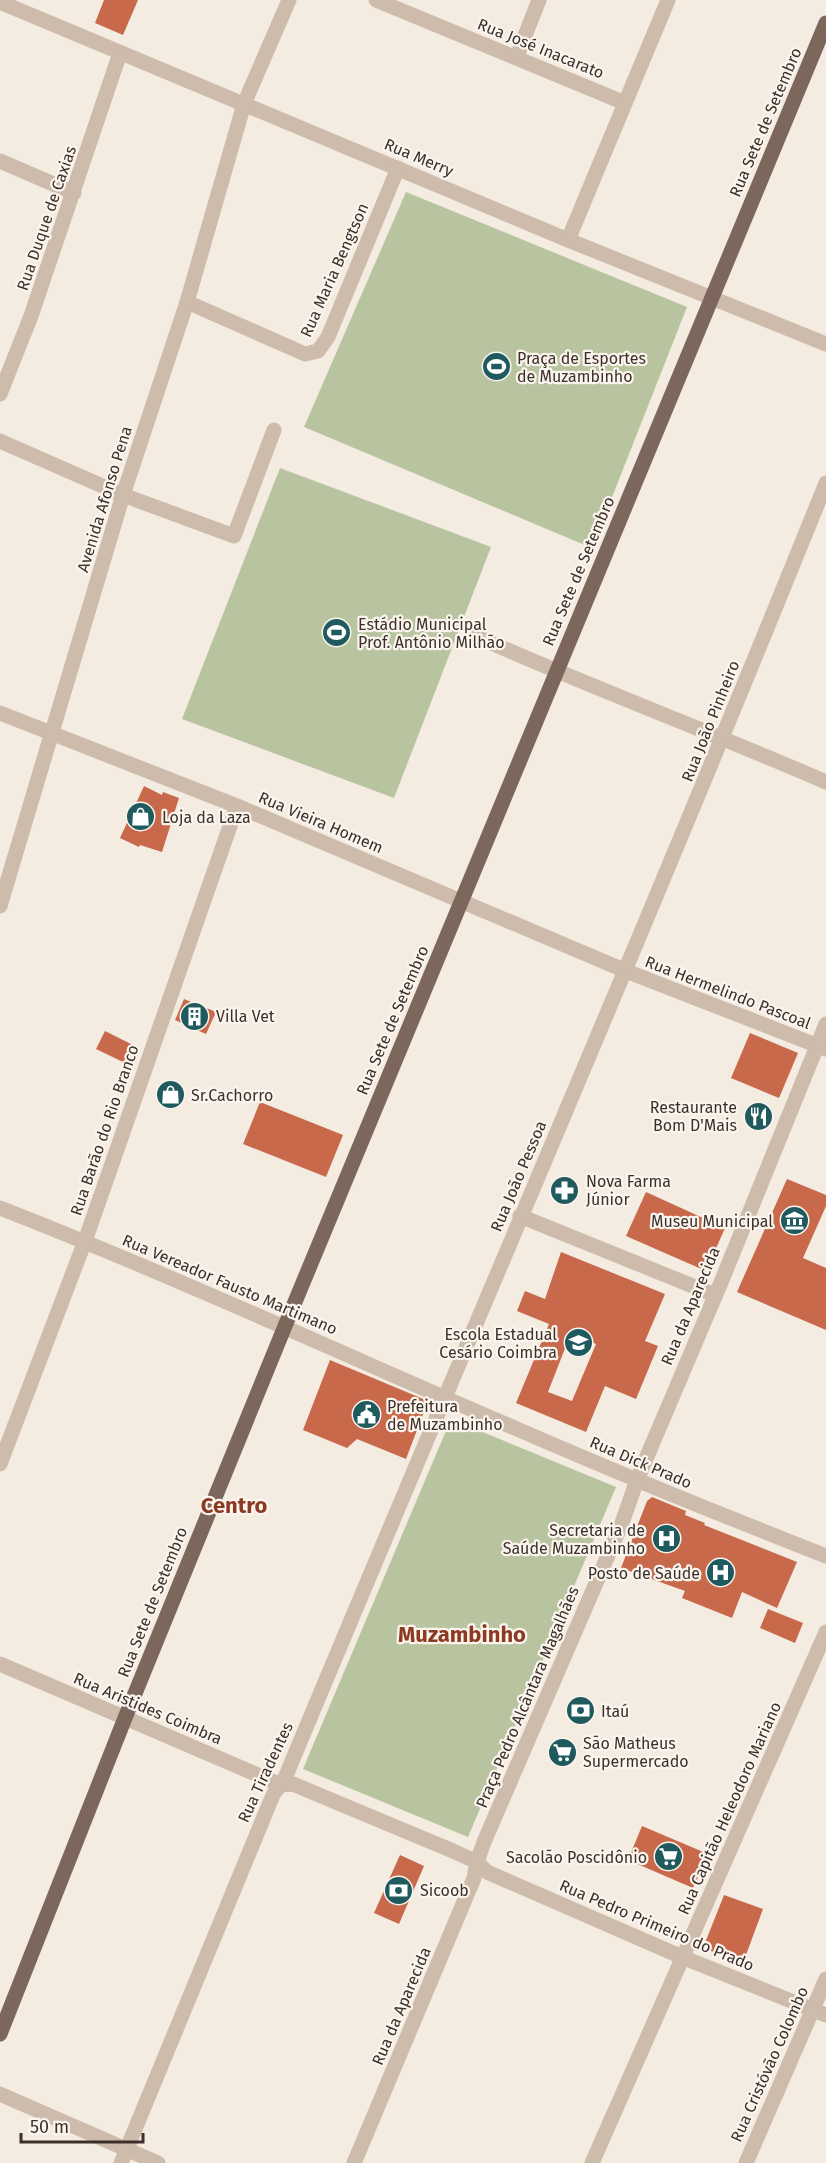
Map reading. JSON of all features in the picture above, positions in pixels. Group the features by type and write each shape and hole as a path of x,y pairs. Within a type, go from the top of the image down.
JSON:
{"main road":[{"name":"Rua Sete de Setembro","path":"0,2034 125,1718 285,1326 555,671 826,23"}],"street":[{"name":"Avenida Afonso Pena","path":"0,906 123,495 187,302 244,104 289,0"},
{"name":"Rua José Inacarato","path":"376,0 405,6 625,103"},
{"path":"517,56 539,0"},
{"name":"Rua Merry","path":"0,2 568,240 826,344"},
{"path":"568,240 625,103 663,3"},
{"name":"Rua Duque de Caxias","path":"0,393 32,316 120,53"},
{"path":"0,161 74,194"},
{"name":"Rua Maria Bengtson","path":"187,302 305,354 318,351 328,337 398,168"},
{"path":"0,441 123,495 234,536 274,430"},
{"name":"Rua João Pinheiro","path":"626,971 724,737 826,483"},
{"path":"473,635 555,671 724,737 826,782"},
{"name":"Rua Vieira Homem","path":"0,713 237,806 626,971"},
{"name":"Rua Barão do Rio Branco","path":"0,1464 85,1241 237,806"},
{"name":"Rua Hermelindo Pascoal","path":"626,971 821,1048"},
{"name":"Rua João Pessoa","path":"445,1397 626,971"},
{"name":"Rua da Aparecida","path":"637,1480 821,1048 826,1024"},
{"name":"Rua Vereador Fausto Martimano","path":"0,1208 85,1241 445,1397"},
{"path":"520,1216 715,1295"},
{"name":"Rua Dick Prado","path":"445,1397 637,1480 826,1556"},
{"name":"Rua Tiradentes","path":"124,2156 273,1795 281,1785 445,1397"},
{"name":"Praça Pedro Alcântara Magalhães","path":"477,1862 622,1523 637,1480"},
{"name":"Rua Capitão Heleodoro Mariano","path":"592,2163 826,1632"},
{"name":"Rua Aristides Coimbra","path":"0,1664 281,1785 293,1784 477,1862"},
{"name":"Rua da Aparecida","path":"354,2163 474,1878 477,1862"},
{"name":"Rua Pedro Primeiro do Prado","path":"477,1862 487,1872 682,1957 820,2012"},
{"name":"Rua Cristóvão Colombo","path":"746,2163 820,2012 826,1979"},
{"path":"0,2094 124,2156 158,2163"}],"green space":[{"name":"Praça de Esportes de Muzambinho","path":"406,192 687,307 592,548 304,427"},
{"name":"Estádio Municipal Prof. Antônio Milhão","path":"280,468 491,547 394,798 182,719"},
{"path":"451,1419 616,1487 468,1837 303,1769"}],"building":[{"path":"104,0 138,0 123,35 95,23"},
{"path":"144,786 162,795 163,792 179,798 162,852 140,845 139,847 120,838"},
{"name":"Villa Vet","path":"184,999 216,1012 206,1034 175,1020"},
{"path":"105,1031 133,1045 125,1063 96,1049"},
{"path":"750,1033 798,1053 779,1098 731,1078"},
{"path":"260,1102 343,1135 326,1177 243,1144"},
{"path":"787,1179 826,1195 826,1206 803,1258 826,1268 826,1330 737,1292"},
{"path":"646,1192 725,1228 706,1271 626,1236"},
{"path":"561,1252 665,1294 645,1341 658,1346 636,1399 605,1386 586,1432 516,1403 549,1324 517,1311 525,1291 545,1299","holes":["571,1333 596,1344 572,1401 548,1392"]},
{"name":"Prefeitura de Muzambinho","path":"330,1360 428,1401 406,1459 357,1439 347,1448 303,1430"},
{"path":"652,1497 686,1511 685,1515 705,1523 704,1525 797,1562 777,1608 742,1592 732,1618 682,1598 685,1591 621,1568 647,1501"},
{"path":"768,1609 803,1623 795,1643 760,1628"},
{"name":"Sacolão Poscidônio","path":"642,1826 708,1854 693,1888 628,1860"},
{"name":"Sicoob","path":"400,1855 424,1866 399,1924 374,1913"},
{"path":"724,1895 763,1909 743,1963 703,1948"}],"place":[{"name":"Praça de Esportes de Muzambinho","path":"496,367"},
{"name":"Estádio Municipal Prof. Antônio Milhão","path":"337,633"},
{"name":"Loja da Laza","path":"141,817"},
{"name":"Villa Vet","path":"195,1016"},
{"name":"Sr.Cachorro","path":"170,1095"},
{"name":"Restaurante Bom D'Mais","path":"758,1116"},
{"name":"Nova Farma Júnior","path":"565,1190"},
{"name":"Museu Municipal","path":"794,1221"},
{"name":"Escola Estadual Cesário Coimbra","path":"578,1343"},
{"name":"Prefeitura de Muzambinho","path":"366,1415"},
{"name":"Secretaria de Saúde Muzambinho","path":"666,1539"},
{"name":"Posto de Saúde","path":"721,1573"},
{"name":"Itaú","path":"580,1711"},
{"name":"São Matheus Supermercado","path":"562,1752"},
{"name":"Sacolão Poscidônio","path":"668,1857"},
{"name":"Sicoob","path":"399,1890"}],"district":[{"name":"Centro","path":"234,1505"},
{"name":"Muzambinho","path":"462,1634"}]}
